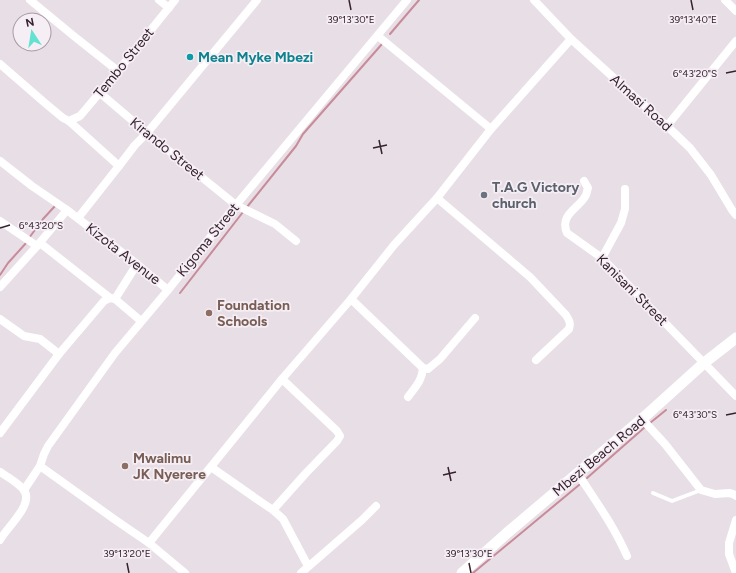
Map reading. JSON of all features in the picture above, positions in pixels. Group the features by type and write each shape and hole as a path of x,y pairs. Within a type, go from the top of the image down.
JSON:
{"main road":[{"name":"Mbezi Beach Road","path":"462,573 642,419 704,363 736,338"}],"street":[{"path":"30,0 118,71"},
{"path":"159,0 169,8"},
{"name":"Tembo Street","path":"70,121 80,116 100,93 175,0"},
{"path":"78,218 135,145 147,133 257,0"},
{"name":"Kigoma Street","path":"24,490 40,466 48,446 115,352 408,0"},
{"name":"Almasi Road","path":"534,0 571,39 690,148 711,175 736,215"},
{"path":"725,0 736,11"},
{"path":"378,36 491,130"},
{"path":"149,543 282,379 394,245 437,198 491,130 571,39"},
{"path":"667,126 736,41"},
{"path":"0,64 45,103 70,121 119,166"},
{"name":"Kirando Street","path":"100,93 236,205 275,224 296,241"},
{"name":"Kizota Avenue","path":"0,161 32,186 78,218 168,290"},
{"name":"Kanisani Street","path":"584,181 588,188 586,195 566,220 565,228 567,233 602,258 736,396"},
{"path":"602,258 621,223 624,209 625,189"},
{"path":"437,198 530,277 566,315 570,324 569,329 536,360"},
{"path":"0,287 67,210"},
{"path":"0,221 38,245 141,321"},
{"path":"0,433 59,354 104,301 113,299 137,264"},
{"path":"351,298 423,368 428,369 440,359 476,318"},
{"path":"0,319 24,336 40,339 59,354"},
{"path":"408,397 423,376 423,368"},
{"path":"273,510 306,473 337,442 340,436 337,431 282,379"},
{"path":"642,419 665,444 701,490 715,494 729,493 736,496"},
{"path":"40,466 114,520 149,543 185,573"},
{"path":"211,467 283,518 308,566"},
{"path":"0,472 24,490 26,496 23,509 0,540"},
{"path":"578,474 607,518 621,542 626,556"},
{"path":"301,573 376,506"},
{"path":"736,520 729,543 729,554 736,573"}],"lane":[{"path":"653,493 672,501 701,490"}],"waterway":[{"path":"390,34 419,0"},
{"path":"247,207 296,146 303,134 382,44"},
{"path":"29,238 55,206"},
{"path":"180,293 243,212"},
{"path":"0,275 8,263 27,242"},
{"path":"650,423 666,410"},
{"path":"587,478 645,427"},
{"path":"473,573 579,485"}],"place":[{"name":"Mean Myke Mbezi","path":"190,57"},
{"name":"T.A.G Victory church","path":"484,195"},
{"name":"Foundation Schools","path":"209,313"},
{"name":"Mwalimu JK Nyerere","path":"125,466"}]}
